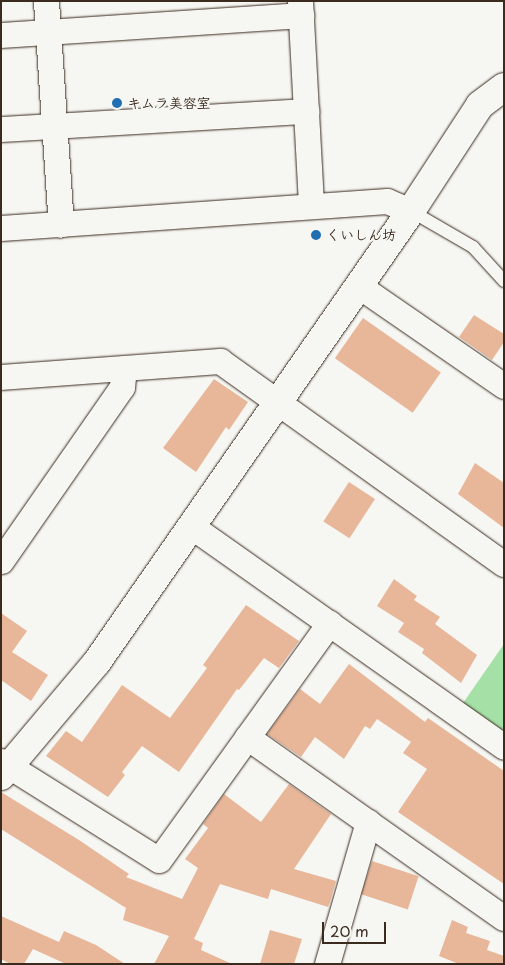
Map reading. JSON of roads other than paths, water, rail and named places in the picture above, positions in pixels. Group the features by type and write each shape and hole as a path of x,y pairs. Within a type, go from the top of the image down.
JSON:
{"street":[{"path":"46,1 61,224"},
{"path":"1,35 301,8 311,206"},
{"path":"328,623 159,860 4,768 97,662 359,286 480,104 504,87"},
{"path":"1,129 306,111"},
{"path":"1,228 387,201 410,211"},
{"path":"359,286 504,386"},
{"path":"1,377 220,361 504,564"},
{"path":"1,561 11,529 122,387 124,368"},
{"path":"191,526 504,747"},
{"path":"247,737 504,918"},
{"path":"327,964 368,822"}],"lane":[{"path":"410,211 473,247 504,281"}],"place":[{"name":"キムラ美容室","path":"117,103"},
{"name":"くいしん坊","path":"316,235"}]}
